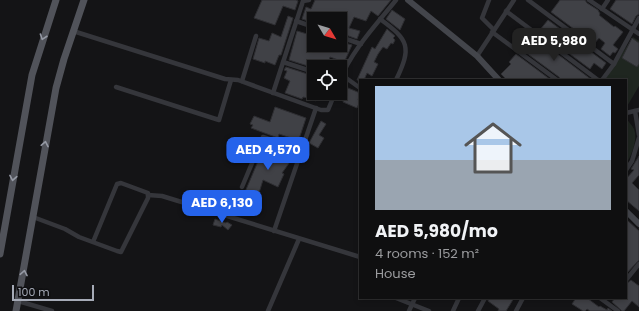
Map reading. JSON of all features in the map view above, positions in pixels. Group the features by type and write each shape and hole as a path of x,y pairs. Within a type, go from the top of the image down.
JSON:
{"main road":[{"path":"0,254 32,75 56,0"},
{"path":"16,311 56,88 84,0"}],"street":[{"path":"273,93 302,1 309,0"},
{"path":"347,67 361,44 396,0"},
{"path":"408,0 450,33 476,56 498,79"},
{"path":"489,0 482,18 493,31 556,79"},
{"path":"476,56 514,0"},
{"path":"528,0 614,64"},
{"path":"589,0 639,34"},
{"path":"602,9 608,0"},
{"path":"506,11 597,79"},
{"path":"603,79 614,64 639,18"},
{"path":"380,19 399,33 405,44 404,62 396,79"},
{"path":"296,21 307,25"},
{"path":"73,31 225,79 242,81 322,110 328,110 332,100"},
{"path":"242,81 256,36"},
{"path":"347,39 361,44"},
{"path":"283,62 307,70"},
{"path":"347,79 359,87"},
{"path":"116,87 219,120 231,80"},
{"path":"274,231 316,108"},
{"path":"627,113 637,110 639,135"},
{"path":"242,187 263,136 301,150"},
{"path":"627,168 632,161 639,138"},
{"path":"93,242 117,184 121,183 145,192 148,195 162,196 359,257"},
{"path":"33,217 117,251 123,250 148,195"},
{"path":"627,212 639,224"},
{"path":"268,311 299,239"},
{"path":"627,279 639,264"},
{"path":"399,299 429,311"},
{"path":"409,311 414,299"},
{"path":"453,311 459,299"},
{"path":"478,311 484,299"},
{"path":"516,311 522,299"},
{"path":"602,299 618,311"},
{"path":"608,303 611,299"},
{"path":"18,301 52,311"}],"shaded area":[{"path":"633,37 639,41 639,86 627,106 627,79 605,79"},
{"path":"627,119 635,133 635,142 627,162"}],"building":[{"path":"262,0 298,1 295,10 283,6 275,25 254,18"},
{"path":"315,0 391,0 378,16 371,11 366,21 354,17 349,28 360,31 357,39 347,35 347,12 307,12 307,21 302,19 306,7 311,9"},
{"path":"560,0 585,0 598,10 599,15 623,32 613,45 618,49 615,53 613,52 610,56 601,49 605,43 599,38 594,44 551,12"},
{"path":"616,0 639,0 639,14 636,16 632,24 610,9"},
{"path":"392,10 405,19 400,30 386,19"},
{"path":"288,16 293,18 281,55 279,55 275,65 265,61 265,63 253,59 259,38 269,41 272,33 281,37"},
{"path":"548,20 606,63 602,69 594,63 590,69 539,31"},
{"path":"387,29 395,36 393,38 395,40 393,44 391,43 387,49 383,47 378,54 374,62 378,64 372,76 367,73 364,79 357,80 372,47 375,49"},
{"path":"297,31 307,34 307,52 347,52 347,44 352,45 345,60 338,60 330,57 329,60 307,60 307,66 289,60"},
{"path":"535,37 591,79 560,79 525,52"},
{"path":"632,38 639,43 639,64 637,67 622,58"},
{"path":"516,54 550,79 506,79 501,74 511,64 509,62"},
{"path":"286,67 307,74 307,98 303,97 302,99 285,93 290,81 284,78 287,71 284,70"},
{"path":"348,88 359,93 359,103 357,108 343,102 344,100 347,100"},
{"path":"275,107 306,118 297,145 290,142 291,138 279,134 278,138 251,128 253,125 250,124 254,116 270,122"},
{"path":"321,121 326,124 319,135 324,138 318,148 309,143"},
{"path":"264,147 279,155 282,151 292,159 282,173 284,174 278,187 263,180 258,196 245,192"},
{"path":"639,156 639,175 632,183 639,190 639,211 627,201 627,178 634,170 631,169"},
{"path":"226,196 231,198 226,212 216,208 218,200 224,201"},
{"path":"215,219 232,225 228,230 222,225 221,227 213,225"},
{"path":"627,220 639,231 639,260 627,273"},
{"path":"631,280 639,286 639,307 632,301 624,311 622,311 612,302 614,299 627,299 627,283"},
{"path":"489,299 513,299 506,311 498,311 499,309 488,301"},
{"path":"575,299 588,299 599,307 600,306 607,310 608,308 612,311 590,311 587,309 583,311 572,304"}]}
